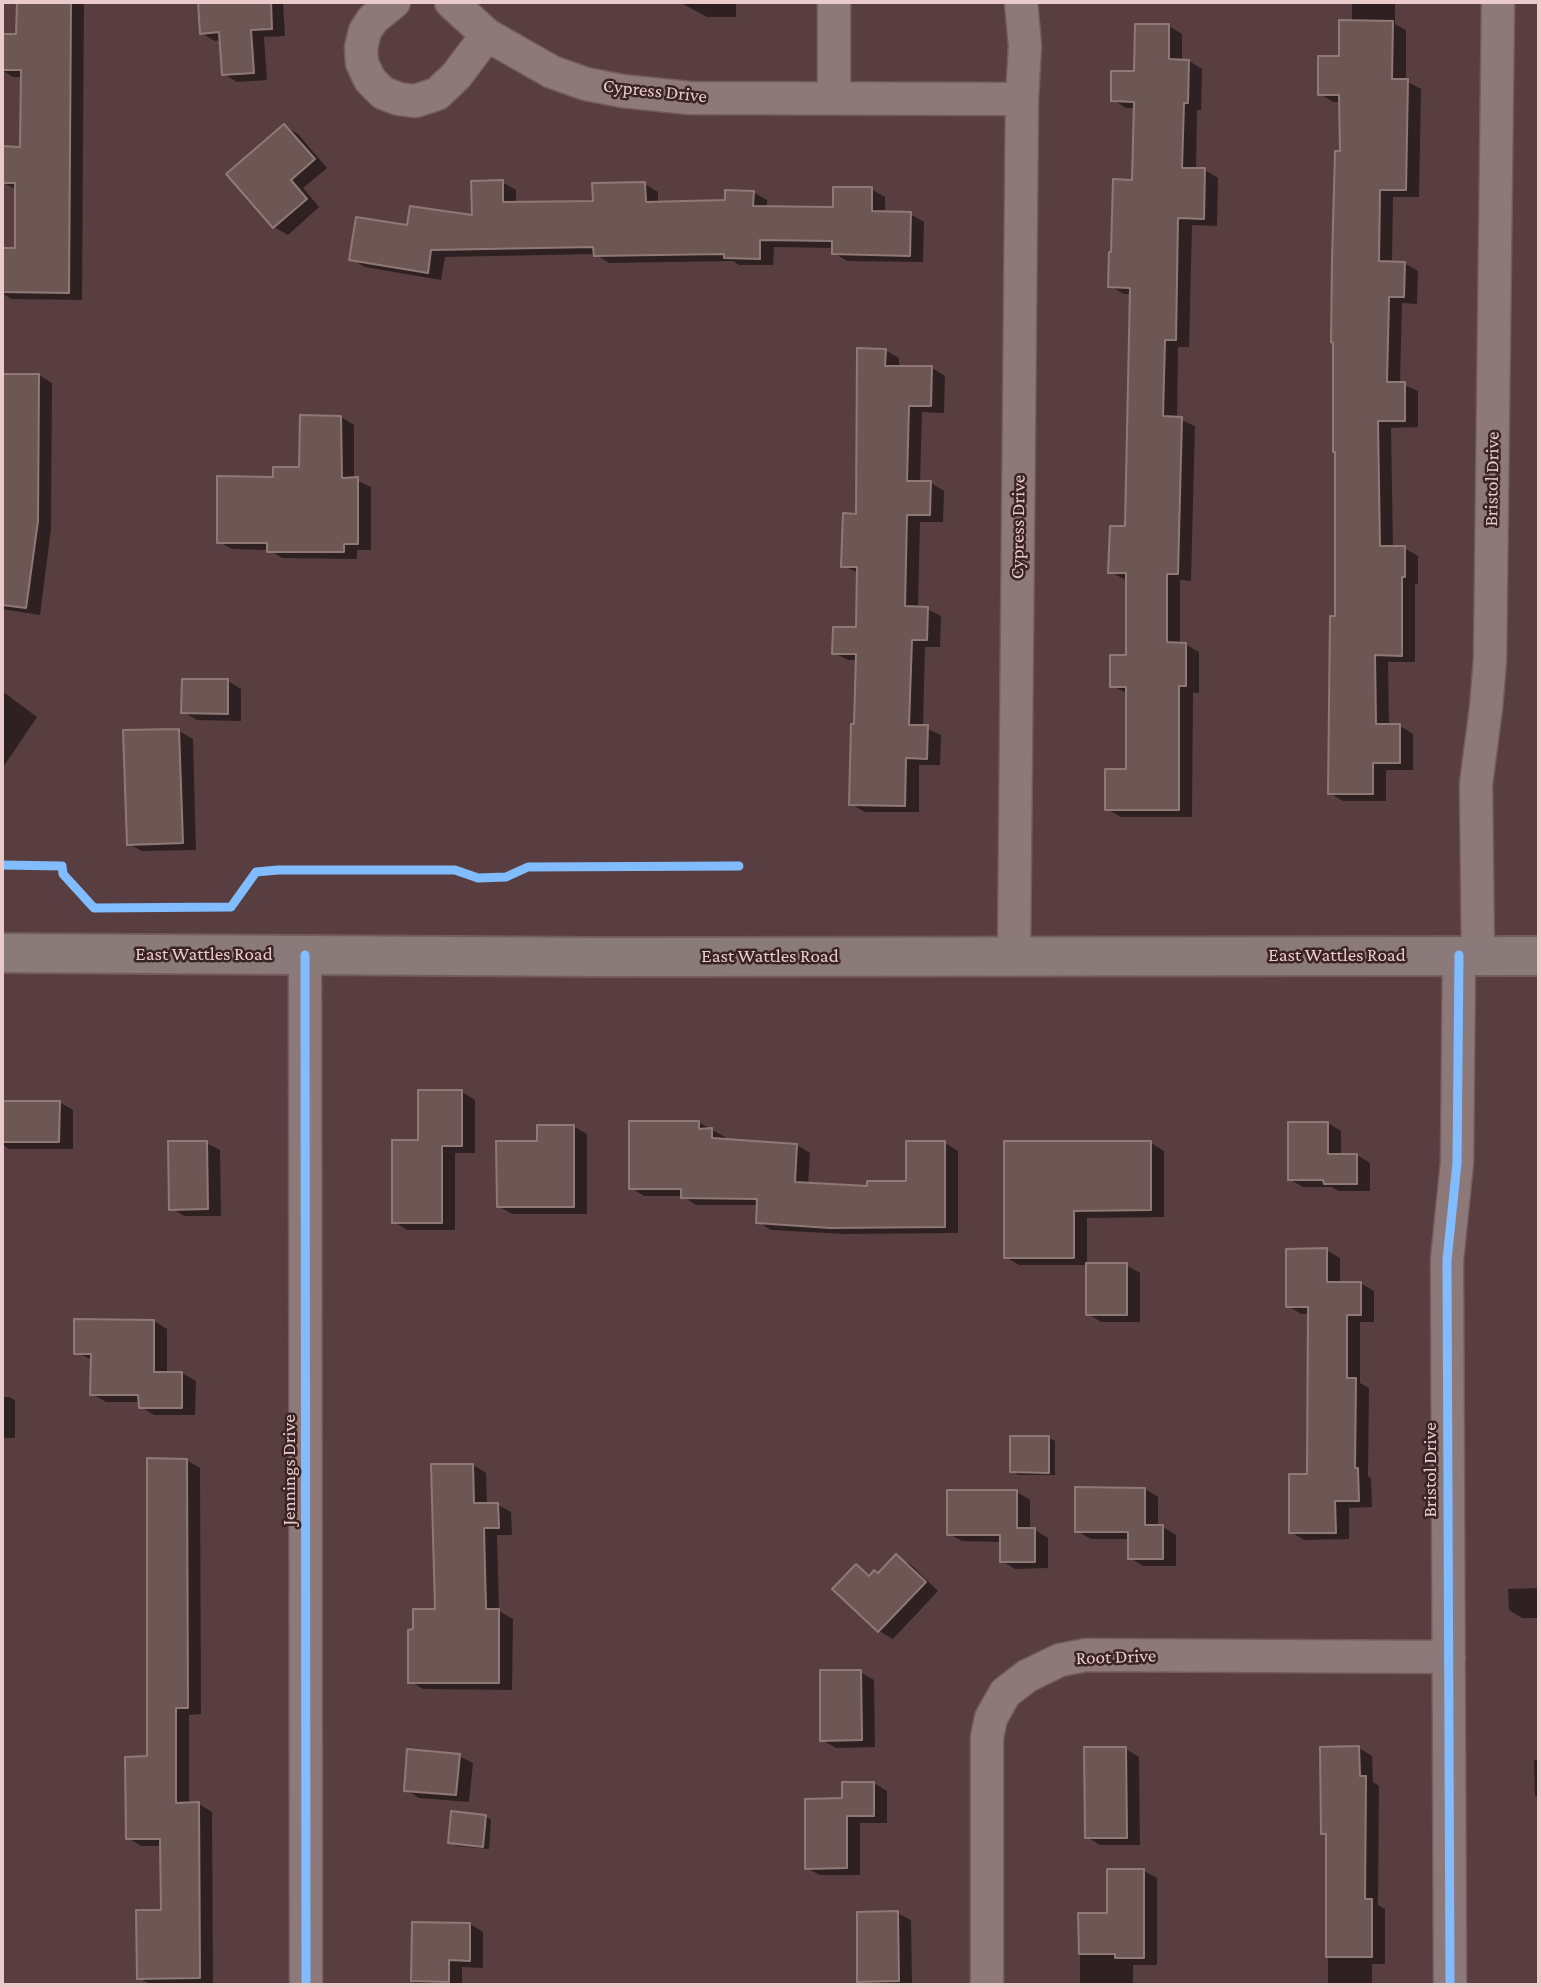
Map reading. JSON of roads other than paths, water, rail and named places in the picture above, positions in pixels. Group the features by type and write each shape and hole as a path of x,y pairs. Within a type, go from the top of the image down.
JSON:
{"main road":[{"name":"East Wattles Road","path":"2,953 1539,956"}],"street":[{"path":"394,2 373,19 365,31 361,48 362,63 370,80 383,93 399,99 415,102 437,94 456,76 487,35"},
{"name":"Cypress Drive","path":"451,2 487,35 552,72 622,91 689,98 1022,99"},
{"path":"834,2 834,98"},
{"name":"Cypress Drive","path":"1014,956 1022,99 1025,46 1021,2"},
{"name":"Bristol Drive","path":"1450,1985 1447,1260 1457,1163 1469,955 1475,784 1490,660 1498,2"},
{"name":"Jennings Drive","path":"305,955 306,1985"},
{"name":"Root Drive","path":"987,1985 987,1737 991,1718 1005,1693 1027,1676 1060,1660 1086,1655 1449,1657"}]}
